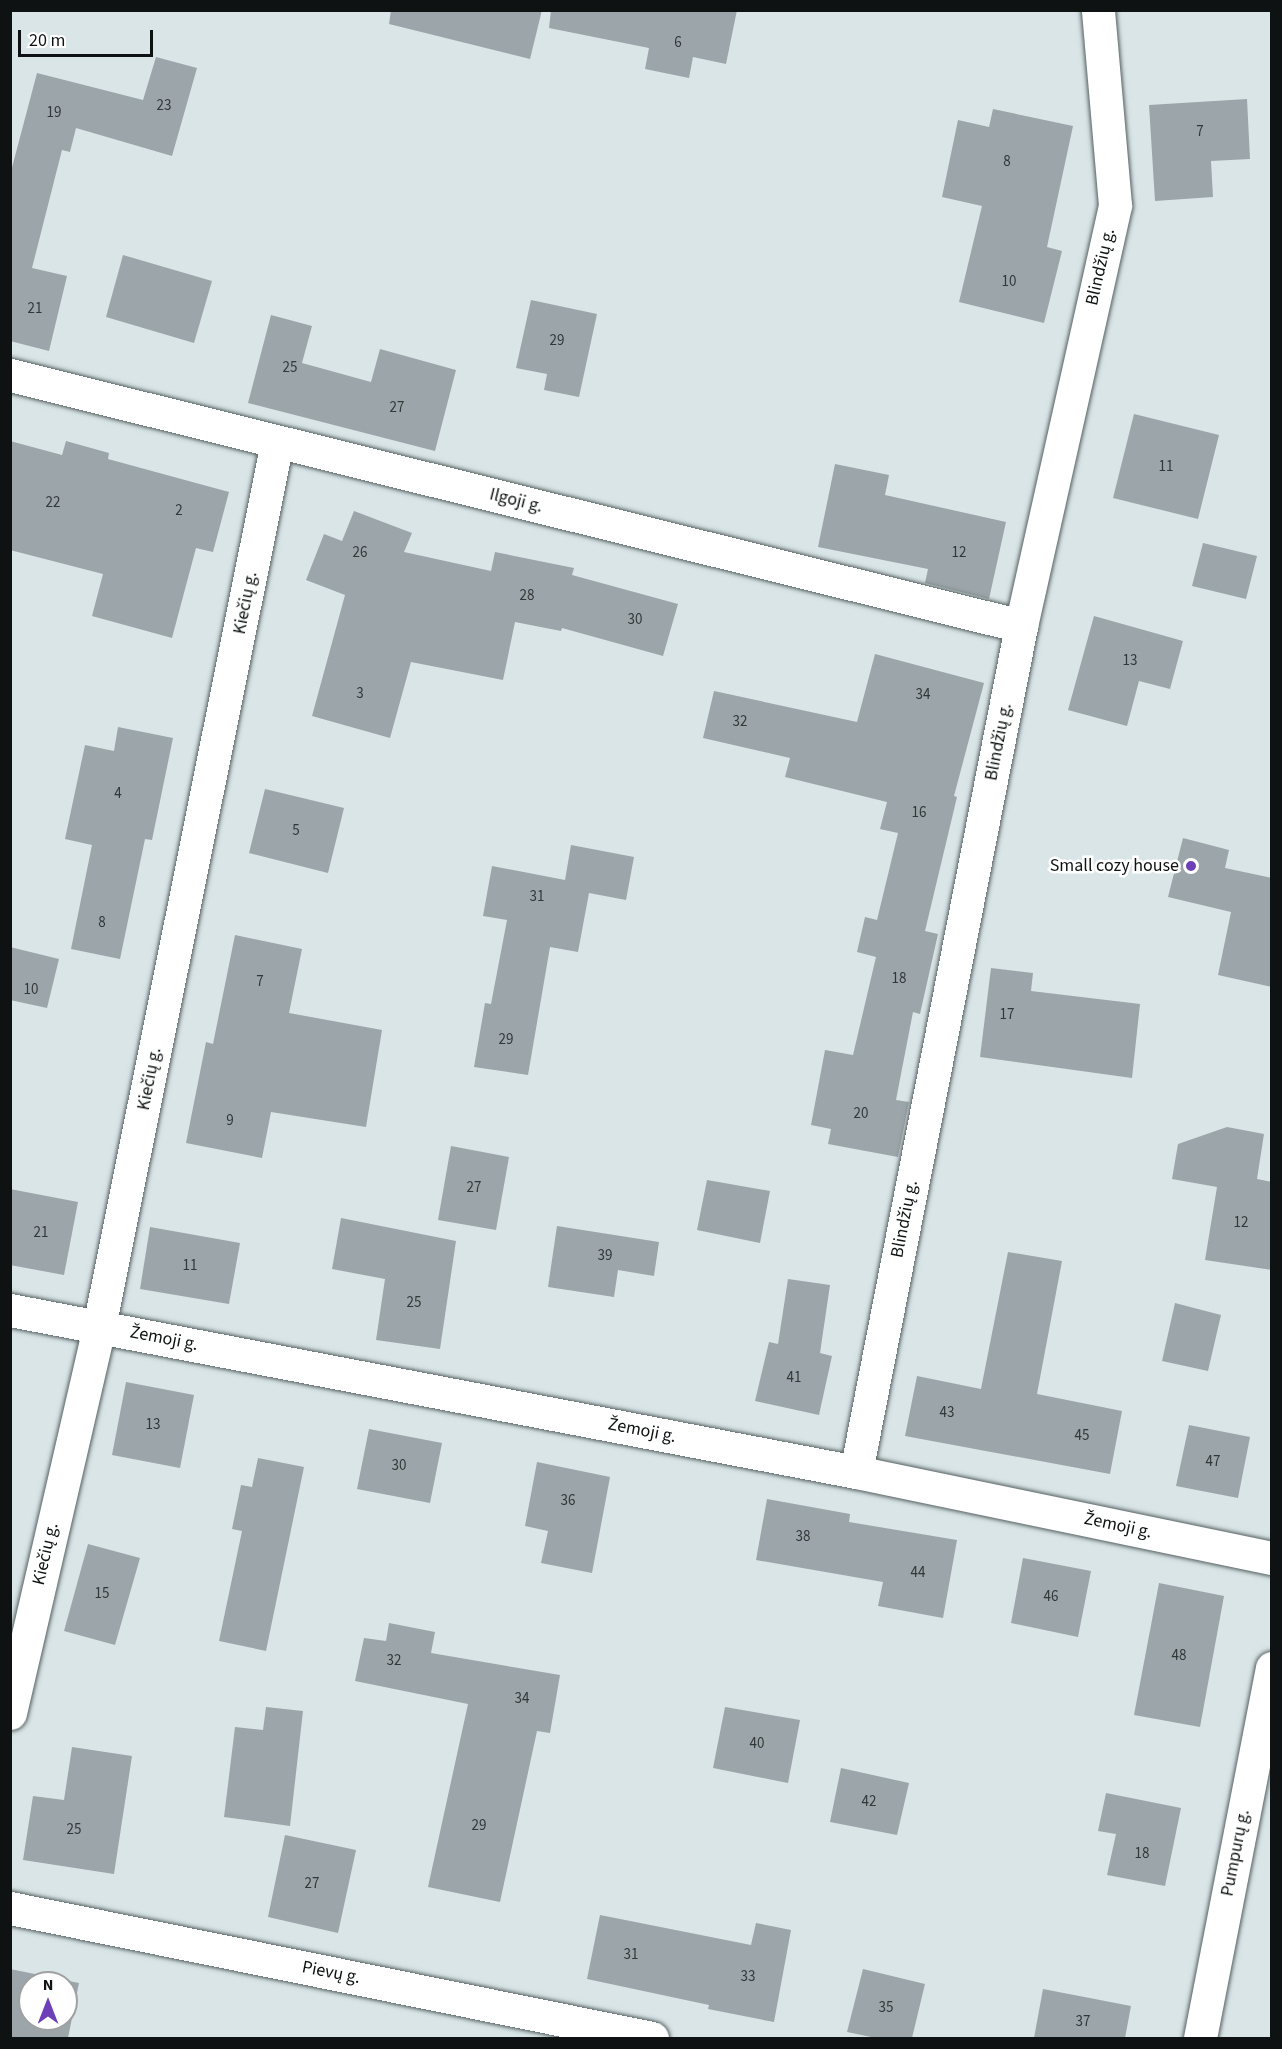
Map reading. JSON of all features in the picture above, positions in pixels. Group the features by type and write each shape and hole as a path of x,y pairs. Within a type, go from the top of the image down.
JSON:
{"street":[{"name":"Blindžių g.","path":"856,1472 1021,626 1115,205 1098,10"},
{"name":"Ilgoji g.","path":"10,375 1021,626"},
{"name":"Kiečių g.","path":"10,1713 99,1327 277,442"},
{"name":"Žemoji g.","path":"10,1310 856,1472 1272,1558"},
{"name":"Pumpurų g.","path":"1200,2038 1272,1668"},
{"name":"Pievų g.","path":"10,1908 652,2038"}],"building":[{"path":"391,10 542,10 530,59 389,24"},
{"path":"551,10 737,10 726,64 693,57 689,78 645,69 649,48 549,28"},
{"path":"156,57 197,68 172,156 76,128 70,152 62,150 32,268 67,276 49,351 10,341 10,175 37,73 143,100"},
{"path":"1247,99 1250,159 1211,161 1213,197 1155,201 1149,105"},
{"path":"993,109 1073,126 1047,247 1062,251 1044,323 959,302 982,206 942,197 958,120 989,127"},
{"path":"123,255 212,281 194,343 106,317"},
{"path":"531,300 597,314 579,397 544,390 547,374 516,368"},
{"path":"271,315 312,326 302,363 371,382 380,349 456,370 435,451 248,403"},
{"path":"1134,414 1219,435 1198,519 1113,498"},
{"path":"10,441 62,455 66,441 109,453 108,459 229,492 213,552 196,548 172,638 92,616 103,574 10,550"},
{"path":"835,464 889,475 885,495 1006,522 989,599 925,583 928,569 818,547"},
{"path":"354,511 412,533 404,552 491,571 495,552 574,568 572,575 678,604 663,656 562,628 561,631 515,622 503,680 411,662 390,738 312,716 345,595 306,580 324,534 342,541"},
{"path":"1203,543 1257,556 1246,599 1192,586"},
{"path":"1094,616 1183,641 1170,689 1139,681 1127,726 1068,710"},
{"path":"875,654 984,683 954,796 957,797 925,931 938,934 920,1014 913,1012 896,1100 909,1102 898,1157 828,1144 831,1129 811,1125 825,1050 853,1055 876,957 857,952 865,917 877,920 898,833 880,829 887,802 785,777 790,758 703,738 714,691 857,722"},
{"path":"118,727 173,738 152,840 145,839 120,959 71,949 92,845 65,839 85,745 114,751"},
{"path":"265,789 344,808 328,873 249,853"},
{"path":"1183,838 1229,850 1225,868 1272,878 1272,987 1218,975 1231,912 1168,897"},
{"path":"571,845 634,857 626,900 589,893 578,952 550,947 528,1075 474,1067 485,1003 491,1004 507,920 483,916 492,866 565,880"},
{"path":"235,935 302,949 289,1013 382,1030 366,1127 271,1112 262,1158 186,1143 206,1042 213,1044"},
{"path":"10,947 59,959 47,1008 10,1000"},
{"path":"991,968 1033,973 1031,991 1140,1004 1132,1078 980,1057"},
{"path":"1227,1127 1264,1134 1257,1179 1272,1182 1272,1270 1205,1260 1217,1187 1172,1179 1178,1144"},
{"path":"451,1146 509,1157 496,1230 438,1220"},
{"path":"707,1180 770,1191 760,1243 697,1230"},
{"path":"10,1189 78,1202 64,1275 10,1265"},
{"path":"341,1218 456,1241 440,1349 376,1340 385,1279 332,1269"},
{"path":"557,1226 659,1242 654,1276 618,1270 614,1297 548,1287"},
{"path":"150,1227 240,1243 229,1304 140,1289"},
{"path":"1008,1252 1062,1261 1037,1394 1122,1411 1110,1474 905,1436 917,1376 981,1389"},
{"path":"788,1279 830,1285 820,1353 832,1356 819,1415 755,1401 769,1342 778,1344"},
{"path":"1175,1303 1221,1315 1208,1371 1162,1361"},
{"path":"126,1382 194,1395 180,1468 112,1455"},
{"path":"1189,1425 1250,1437 1238,1498 1176,1486"},
{"path":"369,1429 442,1443 430,1503 357,1489"},
{"path":"258,1458 304,1467 266,1651 219,1641 242,1531 232,1529 241,1485 252,1487"},
{"path":"537,1462 610,1477 592,1573 541,1563 548,1531 525,1526"},
{"path":"767,1499 850,1514 849,1522 957,1540 943,1618 878,1606 883,1582 756,1560"},
{"path":"88,1544 140,1558 115,1645 64,1631"},
{"path":"1023,1558 1091,1571 1078,1637 1011,1623"},
{"path":"1159,1583 1224,1596 1200,1727 1134,1715"},
{"path":"389,1623 435,1632 431,1653 560,1675 550,1733 537,1731 500,1902 428,1887 468,1704 355,1681 364,1638 386,1641"},
{"path":"266,1707 303,1711 290,1826 224,1817 235,1727 263,1730"},
{"path":"725,1707 800,1720 788,1783 713,1768"},
{"path":"72,1747 132,1756 114,1874 23,1860 33,1796 64,1800"},
{"path":"841,1768 909,1783 897,1835 830,1822"},
{"path":"1106,1793 1181,1808 1165,1886 1107,1875 1116,1834 1098,1831"},
{"path":"285,1835 356,1850 338,1933 268,1917"},
{"path":"600,1915 751,1945 756,1923 791,1930 774,2022 708,2009 709,2005 587,1979"},
{"path":"10,1969 20,1971 18,1971 18,2031 69,2031 68,2038 10,2038"},
{"path":"863,1969 925,1984 912,2038 876,2038 847,2032"},
{"path":"1043,1989 1131,2006 1125,2038 1034,2038"}],"place":[{"name":"Small cozy house","path":"1191,866"}]}
